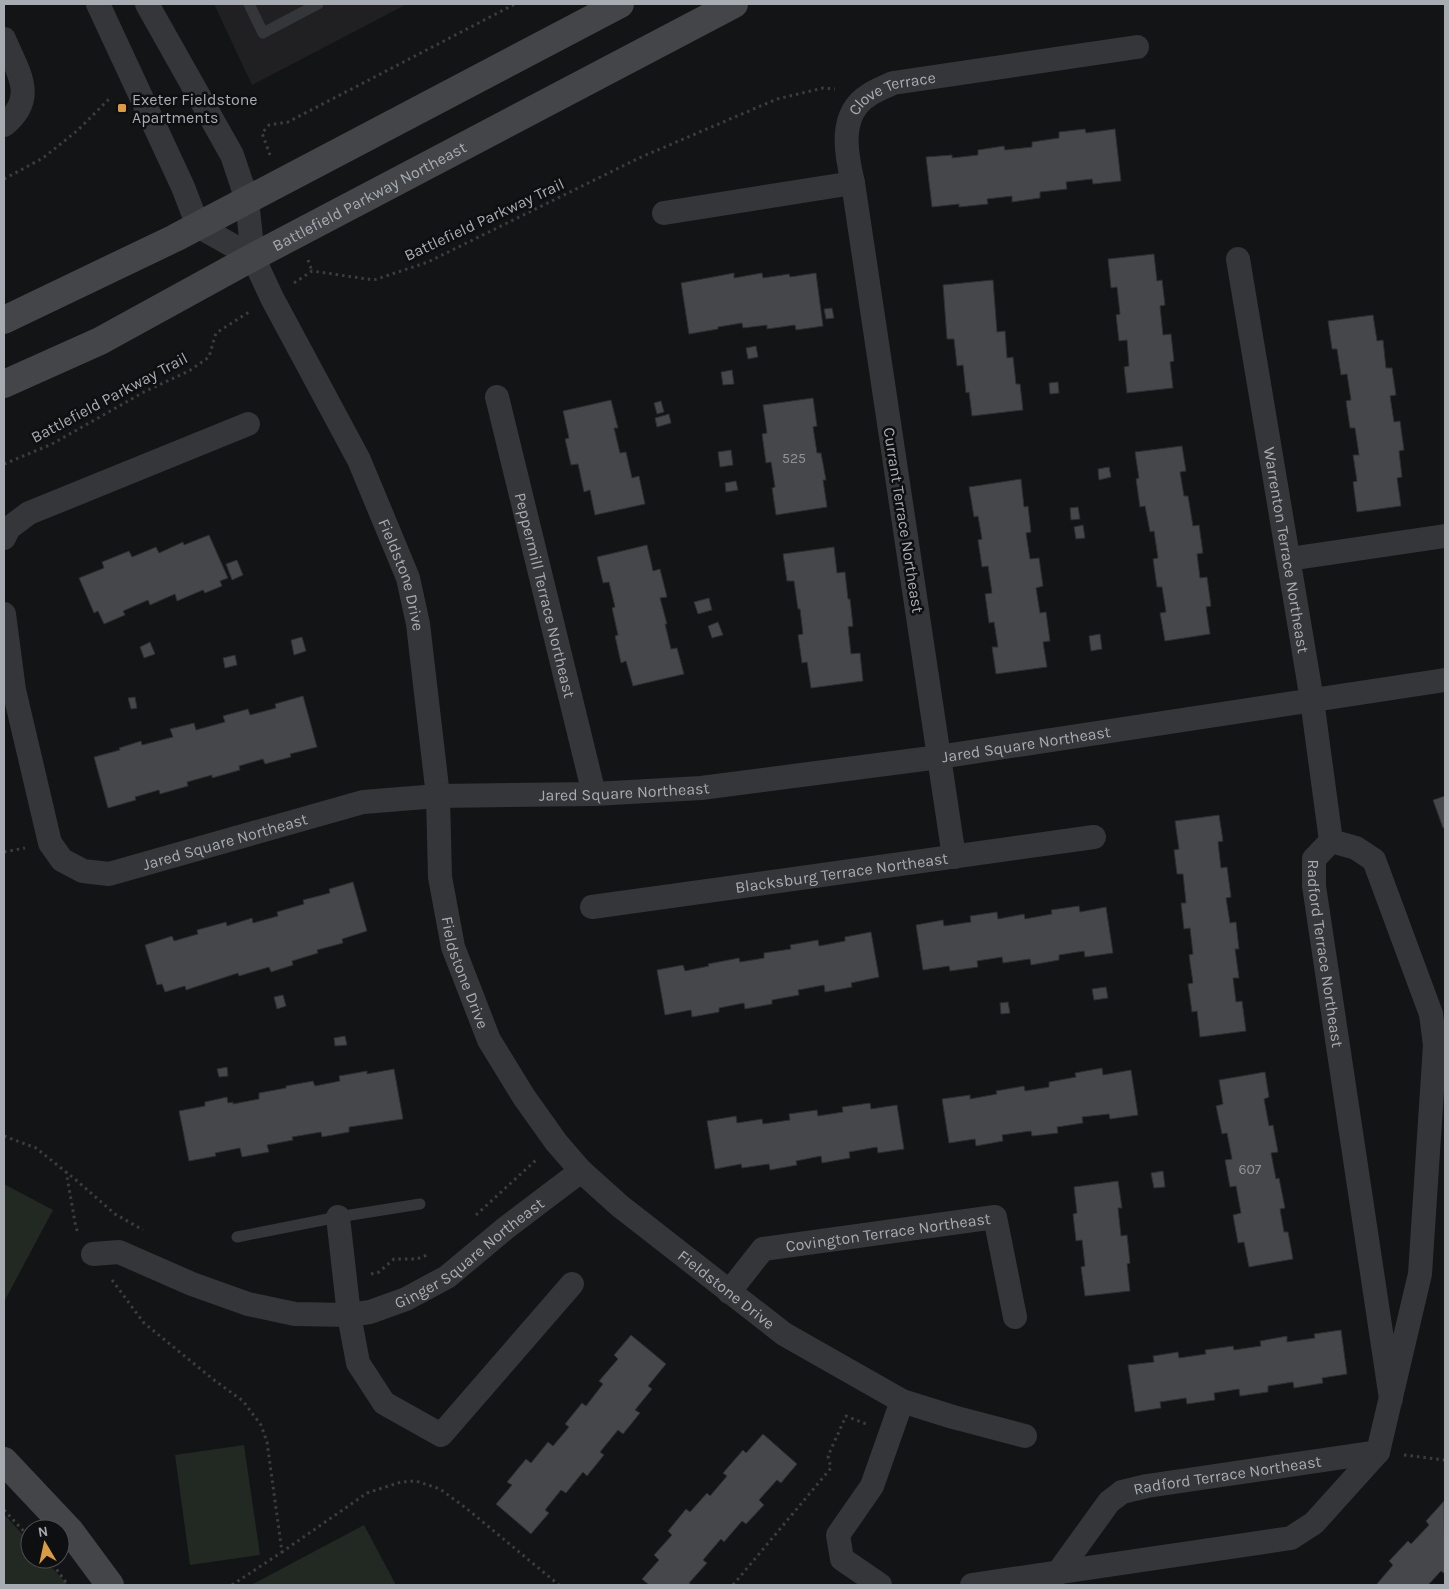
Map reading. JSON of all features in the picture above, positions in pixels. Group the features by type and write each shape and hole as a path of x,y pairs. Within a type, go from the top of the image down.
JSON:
{"main road":[{"path":"4,320 198,226 620,4"},
{"name":"Battlefield Parkway Northeast","path":"4,384 100,341 253,257 734,4"},
{"path":"4,1460 70,1530 110,1585"}],"street":[{"path":"98,4 184,187 198,226 253,257"},
{"name":"Fieldstone Drive","path":"147,4 232,155 247,200 253,257 272,298 359,460 408,578 418,624 438,796 440,877 453,947 489,1040 524,1097 556,1142 581,1171 620,1206 784,1334 902,1401 1025,1436"},
{"path":"4,39 23,83 23,96 14,117 4,125"},
{"name":"Clove Terrace","path":"853,183 847,156 846,134 853,111 867,96 893,83 1137,48"},
{"path":"664,213 853,183"},
{"name":"Currant Terrace Northeast","path":"853,183 954,858"},
{"name":"Warrenton Terrace Northeast","path":"1238,259 1312,700 1331,841"},
{"name":"Peppermill Terrace Northeast","path":"497,397 594,794"},
{"path":"4,538 9,528 28,513 248,424"},
{"path":"1289,559 1445,536"},
{"name":"Jared Square Northeast","path":"4,614 14,690 50,843 62,860 83,871 109,874 363,802 438,796 594,794 701,788 939,757 1445,680"},
{"name":"Blacksburg Terrace Northeast","path":"592,907 1094,837"},
{"name":"Radford Terrace Northeast","path":"972,1585 1057,1574 1291,1538 1314,1523 1378,1452 1391,1399 1420,1274 1435,1045 1431,1014 1374,860 1356,848 1331,841 1314,859 1314,886 1391,1399"},
{"name":"Ginger Square Northeast","path":"93,1254 119,1252 192,1284 248,1304 295,1314 349,1315 370,1312 406,1300 447,1277 507,1227 581,1171"},
{"path":"338,1217 349,1315 358,1362 384,1403 441,1435 572,1284"},
{"name":"Covington Terrace Northeast","path":"729,1292 763,1249 995,1217 1015,1317"},
{"path":"880,1585 842,1558 838,1535 872,1486 902,1401"},
{"name":"Radford Terrace Northeast","path":"1057,1574 1109,1502 1122,1492 1147,1486 1378,1452"}],"lane":[{"path":"249,4 263,32 318,4"},
{"path":"237,1237 338,1217 420,1204"}],"path":[{"path":"262,133 269,125 288,122 515,4"},
{"name":"Battlefield Parkway Trail","path":"4,464 52,444 144,392 188,371 208,358 216,333 312,271 374,280 428,262 639,158 777,99 823,88 847,89 867,96"},
{"path":"4,179 44,158 78,130 111,97 115,106"},
{"path":"66,1171 76,1228 144,1323 243,1401 260,1425 267,1442 282,1552"},
{"path":"733,1585 831,1468 828,1456 846,1416 890,1434"},
{"path":"1378,1452 1445,1460"},
{"path":"232,1585 367,1493 401,1482 416,1481 440,1489 466,1508 558,1585"},
{"path":"4,1510 20,1527"},
{"path":"56,1569 68,1585"}],"shaded area":[{"path":"214,4 407,4 252,85"},
{"path":"4,1184 53,1210 4,1302"},
{"path":"244,1445 260,1555 190,1565 175,1455"},
{"path":"4,1514 20,1532 20,1569 53,1569 68,1585 4,1585"},
{"path":"364,1525 396,1585 251,1585"}],"building":[{"path":"1085,129 1086,133 1115,129 1121,181 1093,184 1092,179 1066,182 1067,189 1040,192 1040,198 1012,202 1012,196 987,199 988,204 959,207 959,204 932,207 926,157 952,155 952,158 978,155 978,150 1004,146 1005,150 1032,147 1032,142 1059,138 1059,132"},
{"path":"1154,254 1157,281 1162,280 1165,305 1160,306 1163,335 1171,334 1174,361 1170,362 1173,388 1127,393 1124,367 1129,366 1127,340 1119,341 1116,315 1120,314 1117,287 1111,288 1108,259"},
{"path":"734,273 734,278 762,273 763,278 789,274 790,277 816,273 823,326 796,330 795,325 767,329 767,325 743,328 742,323 689,334 681,283"},
{"path":"993,280 997,332 1005,331 1007,358 1013,357 1016,384 1020,384 1023,410 972,416 969,392 966,393 963,365 957,366 954,339 947,339 943,285"},
{"path":"832,308 834,318 826,319 824,309"},
{"path":"1373,315 1377,341 1383,340 1386,368 1392,368 1396,395 1390,396 1394,422 1400,421 1404,450 1399,451 1402,477 1397,478 1401,506 1357,512 1353,482 1357,481 1353,455 1359,455 1355,428 1350,428 1346,401 1351,400 1347,374 1341,375 1337,349 1332,349 1328,321"},
{"path":"756,346 758,357 748,359 746,348"},
{"path":"732,370 734,384 723,385 721,372"},
{"path":"1058,382 1059,393 1050,394 1049,383"},
{"path":"813,398 817,426 813,427 817,453 821,453 826,480 823,480 827,507 776,515 772,488 775,487 771,462 766,463 762,434 767,433 763,405"},
{"path":"611,400 618,428 614,428 620,453 626,452 632,478 639,476 645,504 595,515 590,490 584,492 578,464 571,465 565,439 569,438 563,411"},
{"path":"661,401 664,412 657,414 654,403"},
{"path":"669,414 671,423 657,427 655,418"},
{"path":"1182,446 1186,471 1180,472 1184,496 1188,496 1193,526 1199,525 1203,553 1197,554 1200,578 1207,577 1211,606 1206,607 1210,634 1165,641 1160,613 1166,612 1162,587 1157,587 1153,559 1158,558 1154,531 1150,532 1145,506 1140,507 1136,479 1139,478 1135,452"},
{"path":"731,450 733,465 720,467 718,452"},
{"path":"1109,467 1111,477 1099,480 1098,469"},
{"path":"1021,479 1024,507 1028,506 1031,532 1026,533 1030,559 1039,558 1043,586 1036,588 1040,613 1046,612 1050,641 1043,642 1047,667 996,674 992,647 998,647 994,622 989,623 985,594 992,593 988,566 982,567 978,540 982,539 978,516 974,517 969,487"},
{"path":"736,481 738,490 726,492 725,483"},
{"path":"1078,507 1080,519 1071,520 1070,508"},
{"path":"1083,525 1085,538 1076,539 1074,527"},
{"path":"209,535 228,578 220,581 222,586 205,593 203,590 177,601 175,594 150,605 148,600 123,611 125,615 104,624 98,611 94,613 79,578 104,568 102,562 129,551 132,557 156,547 159,553 183,542 184,545"},
{"path":"647,545 653,571 660,569 667,597 660,598 667,624 665,624 671,649 677,648 684,674 633,686 626,661 621,663 615,636 618,635 612,608 615,607 609,582 603,583 597,557"},
{"path":"834,547 837,573 845,572 848,599 850,599 853,626 848,627 851,654 860,653 863,681 811,688 807,662 802,663 798,635 803,634 800,609 798,609 794,581 787,581 783,554"},
{"path":"237,560 243,575 232,580 226,564"},
{"path":"709,598 712,610 698,614 694,602"},
{"path":"718,622 723,635 712,638 708,626"},
{"path":"1100,634 1102,649 1091,651 1089,636"},
{"path":"302,637 306,651 294,655 291,640"},
{"path":"150,642 155,654 144,658 140,647"},
{"path":"235,655 237,665 225,668 223,658"},
{"path":"303,696 317,747 290,754 291,757 265,764 263,759 239,766 240,770 212,778 212,775 187,782 188,786 160,794 159,790 135,797 136,800 108,808 94,757 120,750 119,748 141,741 142,745 173,737 170,729 194,723 196,730 225,722 223,716 248,709 250,715 276,708 275,704"},
{"path":"135,697 137,708 131,709 128,698"},
{"path":"1445,796 1445,827 1443,828 1433,800"},
{"path":"1219,815 1223,841 1218,842 1221,868 1227,867 1231,897 1226,898 1230,923 1236,922 1239,949 1235,949 1239,978 1233,978 1236,1002 1242,1001 1246,1031 1200,1037 1197,1011 1192,1012 1188,984 1193,983 1189,955 1193,954 1190,928 1184,929 1181,903 1186,903 1183,874 1177,874 1174,850 1179,849 1175,821"},
{"path":"353,882 367,931 342,939 343,943 317,950 318,953 292,961 293,965 271,972 269,967 239,976 238,973 186,990 185,986 165,992 162,984 157,985 145,945 172,936 174,941 198,934 197,930 226,922 227,926 252,918 253,923 278,916 277,912 304,904 303,900 330,893 329,889"},
{"path":"1079,906 1080,912 1106,907 1113,953 1085,957 1084,951 1059,955 1059,960 1031,965 1030,959 1003,963 1002,957 977,961 978,967 950,971 949,966 923,970 916,925 943,920 944,926 971,922 970,916 997,912 998,919 1024,914 1025,919 1052,914 1051,910"},
{"path":"871,932 879,977 851,983 852,987 825,992 824,985 798,990 799,995 772,1000 772,1004 745,1009 744,1003 719,1008 719,1012 692,1017 691,1010 665,1015 657,970 683,965 685,971 739,958 740,962 764,958 764,953 791,949 790,945 818,940 819,946 845,941 845,937"},
{"path":"1106,987 1108,998 1094,1000 1092,989"},
{"path":"283,995 286,1006 277,1009 274,997"},
{"path":"1008,1002 1010,1013 1001,1014 1000,1003"},
{"path":"345,1036 347,1045 335,1046 334,1038"},
{"path":"227,1067 228,1076 219,1077 217,1069"},
{"path":"1102,1068 1103,1075 1131,1070 1138,1115 1110,1119 1109,1114 1082,1117 1083,1123 1057,1127 1058,1133 1032,1136 1031,1131 1002,1135 1003,1141 976,1146 975,1139 949,1143 942,1099 970,1095 970,1099 997,1094 996,1091 1024,1086 1025,1091 1049,1087 1049,1082 1076,1077 1075,1073"},
{"path":"394,1069 403,1119 349,1127 349,1132 322,1137 321,1132 292,1137 293,1140 267,1145 269,1152 242,1157 240,1148 215,1153 216,1156 189,1161 179,1111 205,1106 205,1102 227,1097 228,1103 233,1102 233,1104 259,1099 259,1093 286,1088 286,1086 313,1081 315,1086 340,1081 339,1076 367,1071 367,1074"},
{"path":"1265,1072 1269,1097 1264,1099 1269,1126 1273,1125 1278,1152 1271,1153 1276,1179 1279,1178 1285,1208 1280,1209 1284,1232 1288,1232 1293,1259 1249,1267 1244,1242 1238,1243 1233,1215 1241,1213 1236,1186 1230,1187 1225,1160 1232,1159 1227,1133 1222,1134 1216,1106 1223,1104 1219,1080"},
{"path":"870,1103 871,1109 897,1105 904,1149 878,1153 877,1147 849,1152 850,1158 822,1163 821,1156 796,1161 797,1165 770,1170 769,1164 742,1168 741,1164 715,1169 707,1121 736,1116 737,1123 762,1119 763,1124 790,1120 789,1114 817,1110 818,1116 843,1112 842,1107"},
{"path":"1163,1171 1165,1187 1154,1188 1151,1173"},
{"path":"1118,1181 1122,1208 1118,1208 1121,1236 1127,1235 1130,1263 1127,1264 1130,1291 1085,1296 1081,1267 1085,1266 1082,1240 1076,1241 1073,1214 1077,1213 1074,1187"},
{"path":"1341,1330 1347,1374 1322,1378 1323,1383 1294,1388 1293,1382 1268,1386 1268,1392 1240,1396 1239,1389 1214,1393 1215,1400 1187,1404 1186,1398 1160,1402 1161,1408 1135,1412 1128,1365 1154,1362 1153,1356 1178,1352 1179,1358 1206,1354 1205,1350 1233,1346 1234,1350 1261,1346 1260,1341 1287,1336 1287,1342 1315,1338 1314,1334"},
{"path":"631,1335 666,1364 648,1386 652,1389 635,1410 640,1413 623,1434 618,1430 600,1452 604,1455 587,1476 583,1472 566,1493 561,1490 545,1510 549,1513 531,1534 496,1504 512,1485 507,1482 526,1459 531,1463 548,1442 553,1446 569,1427 565,1424 582,1403 586,1406 603,1384 599,1381 618,1359 614,1355"},
{"path":"763,1434 797,1464 781,1483 777,1480 759,1500 764,1505 746,1524 742,1521 724,1542 721,1539 703,1560 707,1563 689,1583 692,1585 649,1585 642,1579 659,1560 654,1555 672,1535 668,1531 686,1509 690,1512 707,1493 710,1496 727,1476 723,1473 743,1450 746,1453"},
{"path":"1444,1501 1445,1574 1441,1571 1428,1585 1376,1585 1393,1565 1389,1561 1408,1541 1411,1544 1429,1525 1426,1521"}],"place":[{"name":"Exeter Fieldstone Apartments","path":"122,108"}]}
